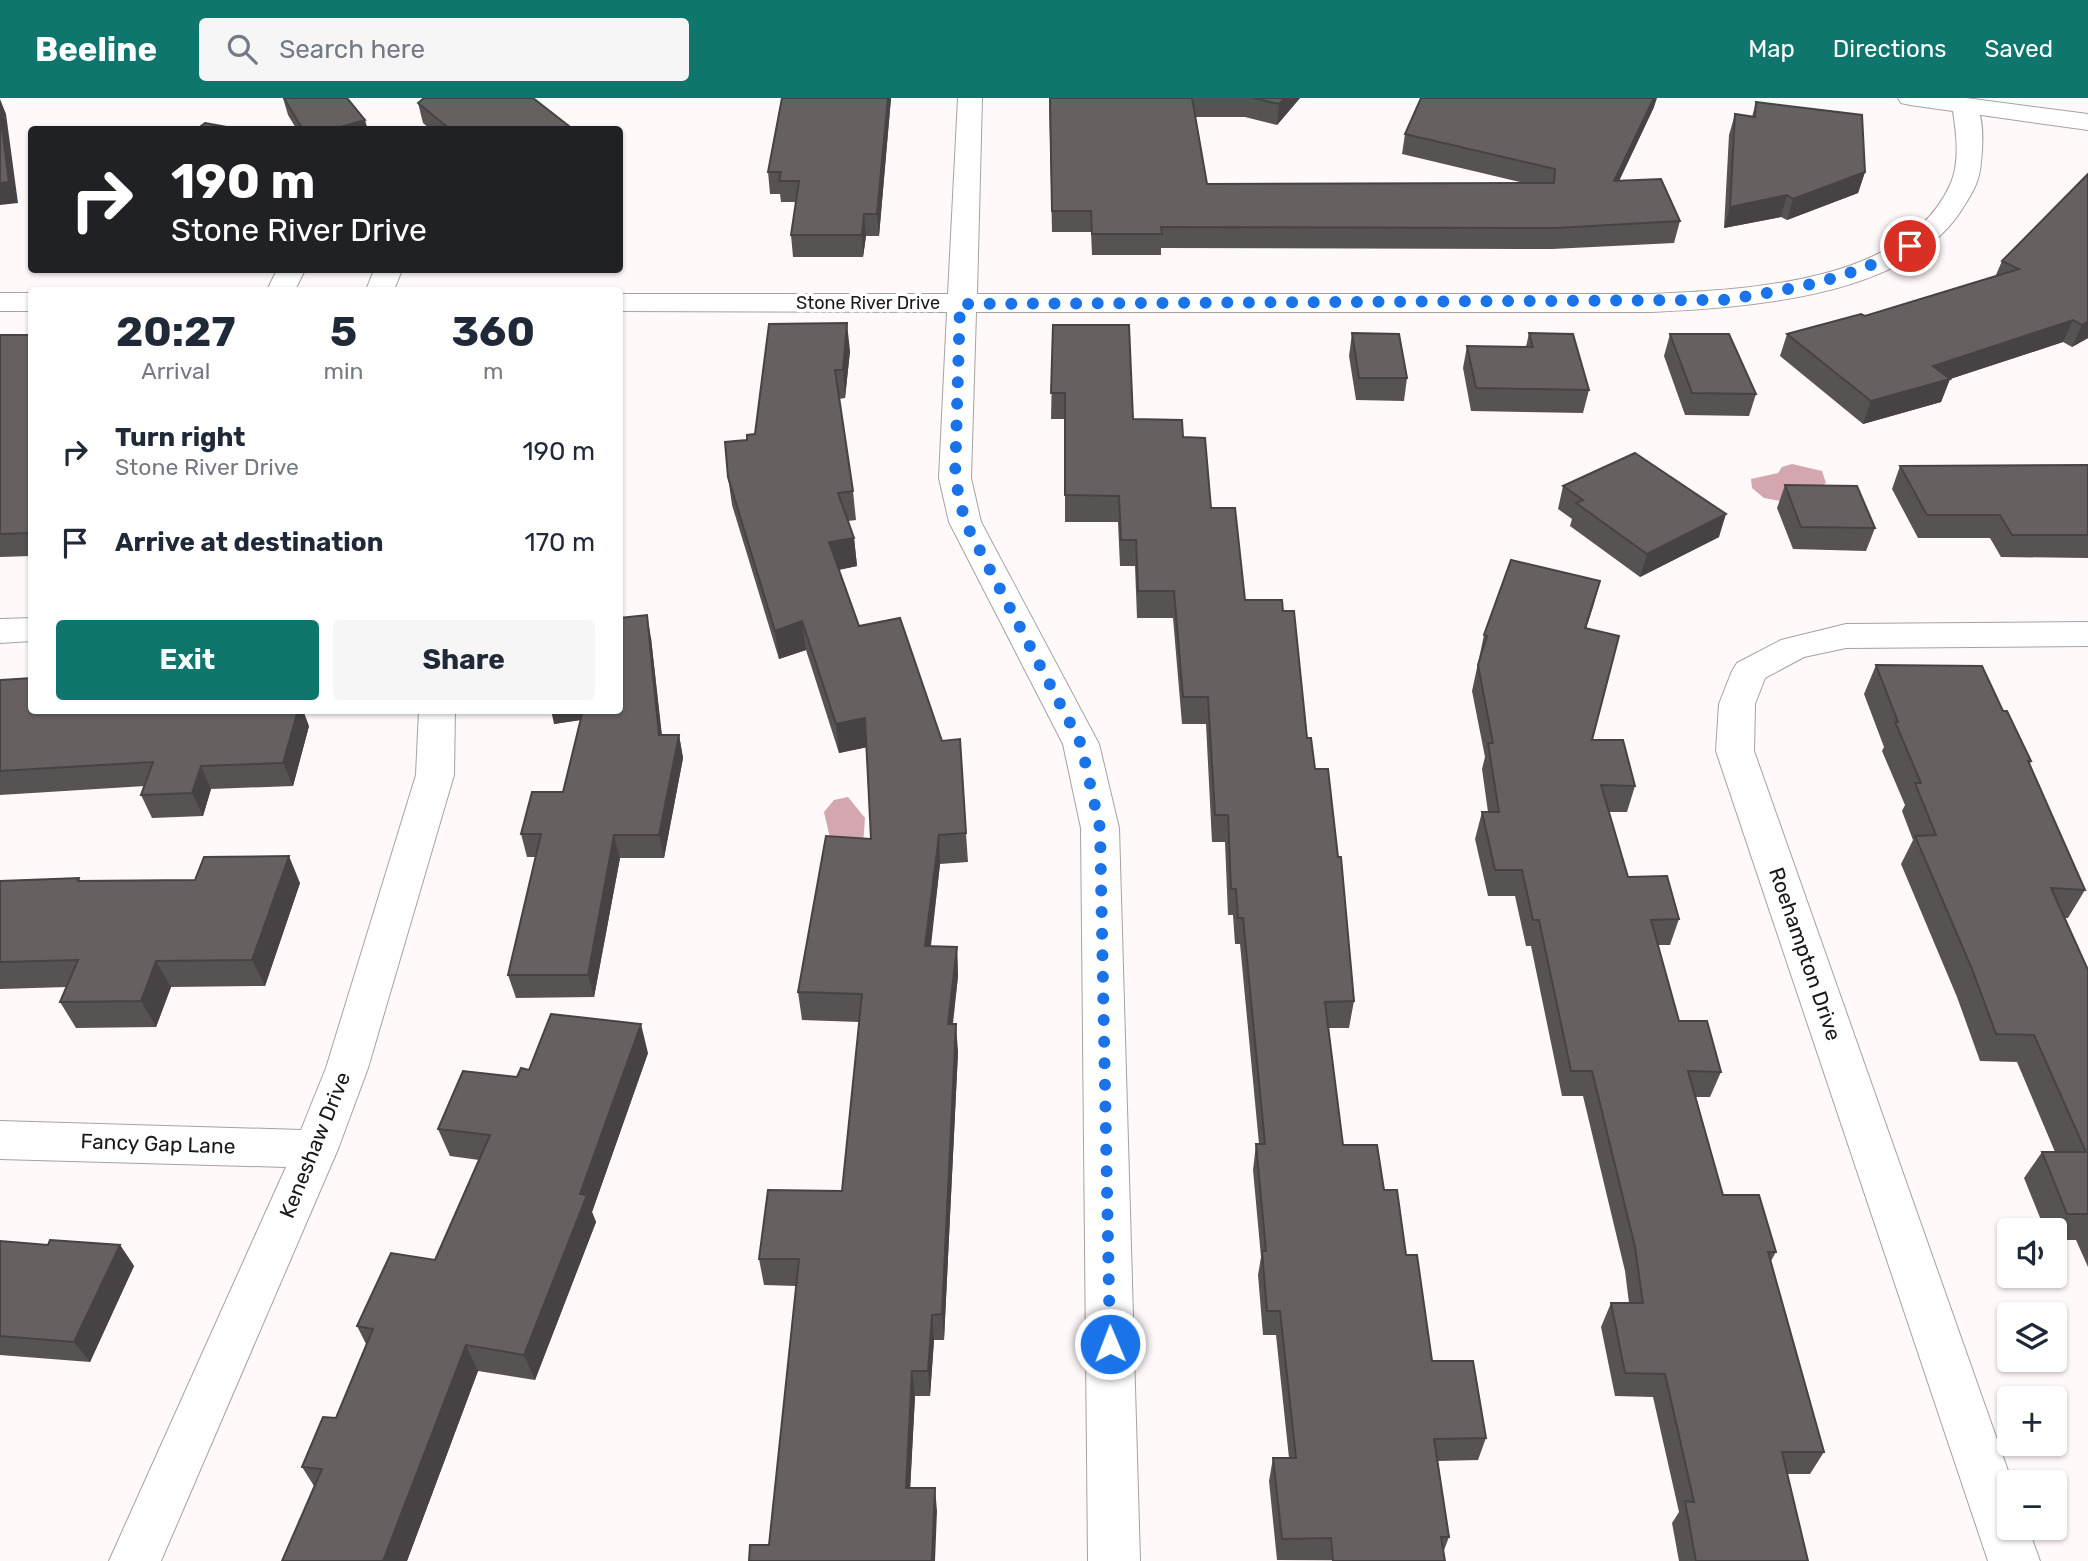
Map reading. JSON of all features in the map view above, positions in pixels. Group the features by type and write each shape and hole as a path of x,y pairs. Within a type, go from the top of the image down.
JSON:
{"street":[{"path":"970,98 955,478 965,522 1081,744 1100,828 1114,1561"},
{"path":"1910,98 2088,121"},
{"name":"Stone River Drive","path":"623,303 1652,303 1722,300 1779,292 1827,282 1878,264 1910,246 1936,225 1953,206 1964,184 1968,165 1969,125 1965,105"},
{"path":"0,302 28,302"},
{"path":"0,631 28,629"},
{"name":"Roehampton Drive","path":"2014,1561 1735,751 1737,704 1750,671 1793,648 1846,636 2088,634"},
{"name":"Keneshaw Drive","path":"135,1561 316,1149 347,1068 435,775 438,714"},
{"name":"Fancy Gap Lane","path":"0,1140 316,1149"}],"shaded area":[{"path":"1792,464 1822,471 1826,483 1797,504 1764,498 1752,488 1751,479 1778,473 1782,467"},
{"path":"848,797 865,818 863,845 832,847 824,812 834,800"}],"building":[{"path":"284,98 347,98 365,120 344,126 301,126"},
{"path":"424,98 533,98 569,126 446,126 418,103"},
{"path":"782,98 888,98 877,214 864,214 862,235 791,235 799,181 779,181 781,172 768,172"},
{"path":"1050,98 1192,98 1207,184 1554,183 1555,169 1405,134 1421,98 1654,98 1614,181 1661,179 1680,221 1556,228 1161,227 1162,234 1092,234 1091,211 1052,211"},
{"path":"1253,98 1285,98 1279,104"},
{"path":"1756,102 1862,115 1865,172 1793,199 1787,195 1730,207 1735,114 1755,117"},
{"path":"0,113 9,182 0,183"},
{"path":"2088,174 2088,322 2082,325 2073,320 1933,366 1950,379 1871,401 1787,334 1861,314 1865,316 2019,269 2002,261"},
{"path":"847,323 843,370 835,370 853,491 838,493 854,538 829,542 859,626 900,618 942,741 960,739 966,833 939,835 925,946 957,947 948,1024 956,1024 942,1314 932,1315 928,1371 912,1371 906,1488 935,1488 932,1561 749,1561 750,1545 769,1545 799,1259 759,1259 768,1190 842,1191 862,994 798,992 826,836 871,839 865,718 836,724 802,621 775,631 728,477 725,442 747,440 747,435 755,434 769,324"},
{"path":"1053,325 1129,325 1133,419 1182,420 1183,437 1205,438 1211,508 1235,508 1245,600 1282,600 1283,611 1294,611 1307,738 1311,738 1315,769 1328,769 1338,857 1341,857 1354,1001 1325,1002 1343,1145 1377,1145 1384,1190 1397,1190 1406,1255 1417,1255 1432,1361 1473,1361 1486,1438 1434,1439 1449,1537 1441,1537 1445,1561 1333,1561 1331,1538 1282,1539 1273,1458 1296,1458 1280,1311 1267,1311 1262,1251 1266,1251 1256,1144 1265,1144 1243,918 1238,918 1236,889 1231,889 1228,815 1215,815 1208,697 1183,697 1174,591 1138,591 1136,540 1121,540 1119,496 1065,495 1065,393 1051,393"},
{"path":"1352,333 1399,334 1407,378 1359,378"},
{"path":"1529,333 1573,334 1589,390 1476,388 1467,346 1533,347"},
{"path":"1670,334 1729,334 1756,394 1692,393"},
{"path":"0,335 28,335 28,533 0,534"},
{"path":"1635,453 1726,514 1647,554 1576,503 1583,500 1563,486"},
{"path":"2088,465 2088,535 2012,535 2000,515 1927,515 1900,466"},
{"path":"1785,485 1857,486 1875,528 1801,527"},
{"path":"1511,560 1600,581 1585,628 1619,636 1592,740 1623,740 1635,786 1601,785 1628,877 1667,876 1679,919 1651,920 1679,1021 1707,1021 1721,1072 1688,1071 1723,1195 1759,1195 1776,1252 1768,1252 1824,1452 1782,1452 1808,1561 1696,1561 1685,1501 1694,1502 1665,1374 1625,1373 1611,1303 1643,1303 1635,1247 1592,1071 1571,1071 1539,920 1533,920 1522,870 1495,870 1482,812 1499,812 1488,743 1493,743 1478,665 1487,636 1484,635"},
{"path":"647,615 659,735 679,735 659,835 614,835 588,975 508,975 541,834 521,834 532,792 563,792 582,714 623,714 623,618"},
{"path":"1876,665 1982,666 2031,761 2028,761 2085,890 2051,888 2088,970 2088,1214 2067,1214 2042,1152 2086,1152 2034,1035 1996,1034 1972,969 1915,836 1936,835 1915,783 1921,783 1895,722 1898,722"},
{"path":"28,678 28,714 297,714 283,763 201,766 192,793 141,795 153,762 0,771 1,680"},
{"path":"289,856 252,960 156,961 141,1001 60,1002 78,960 0,962 0,881 79,878 78,881 195,880 204,857"},
{"path":"551,1014 641,1024 580,1194 587,1195 524,1355 466,1345 383,1561 282,1561 322,1469 302,1467 323,1417 336,1418 373,1329 357,1326 391,1253 435,1260 490,1135 438,1129 463,1071 517,1077 521,1068 529,1070"},
{"path":"50,1240 120,1245 74,1342 0,1336 0,1241 48,1245"}],"route":[{"path":"1110,1344 1100,828 1081,744 965,522 955,478 960,304 1652,303 1722,300 1827,282 1878,264 1910,246"}]}
